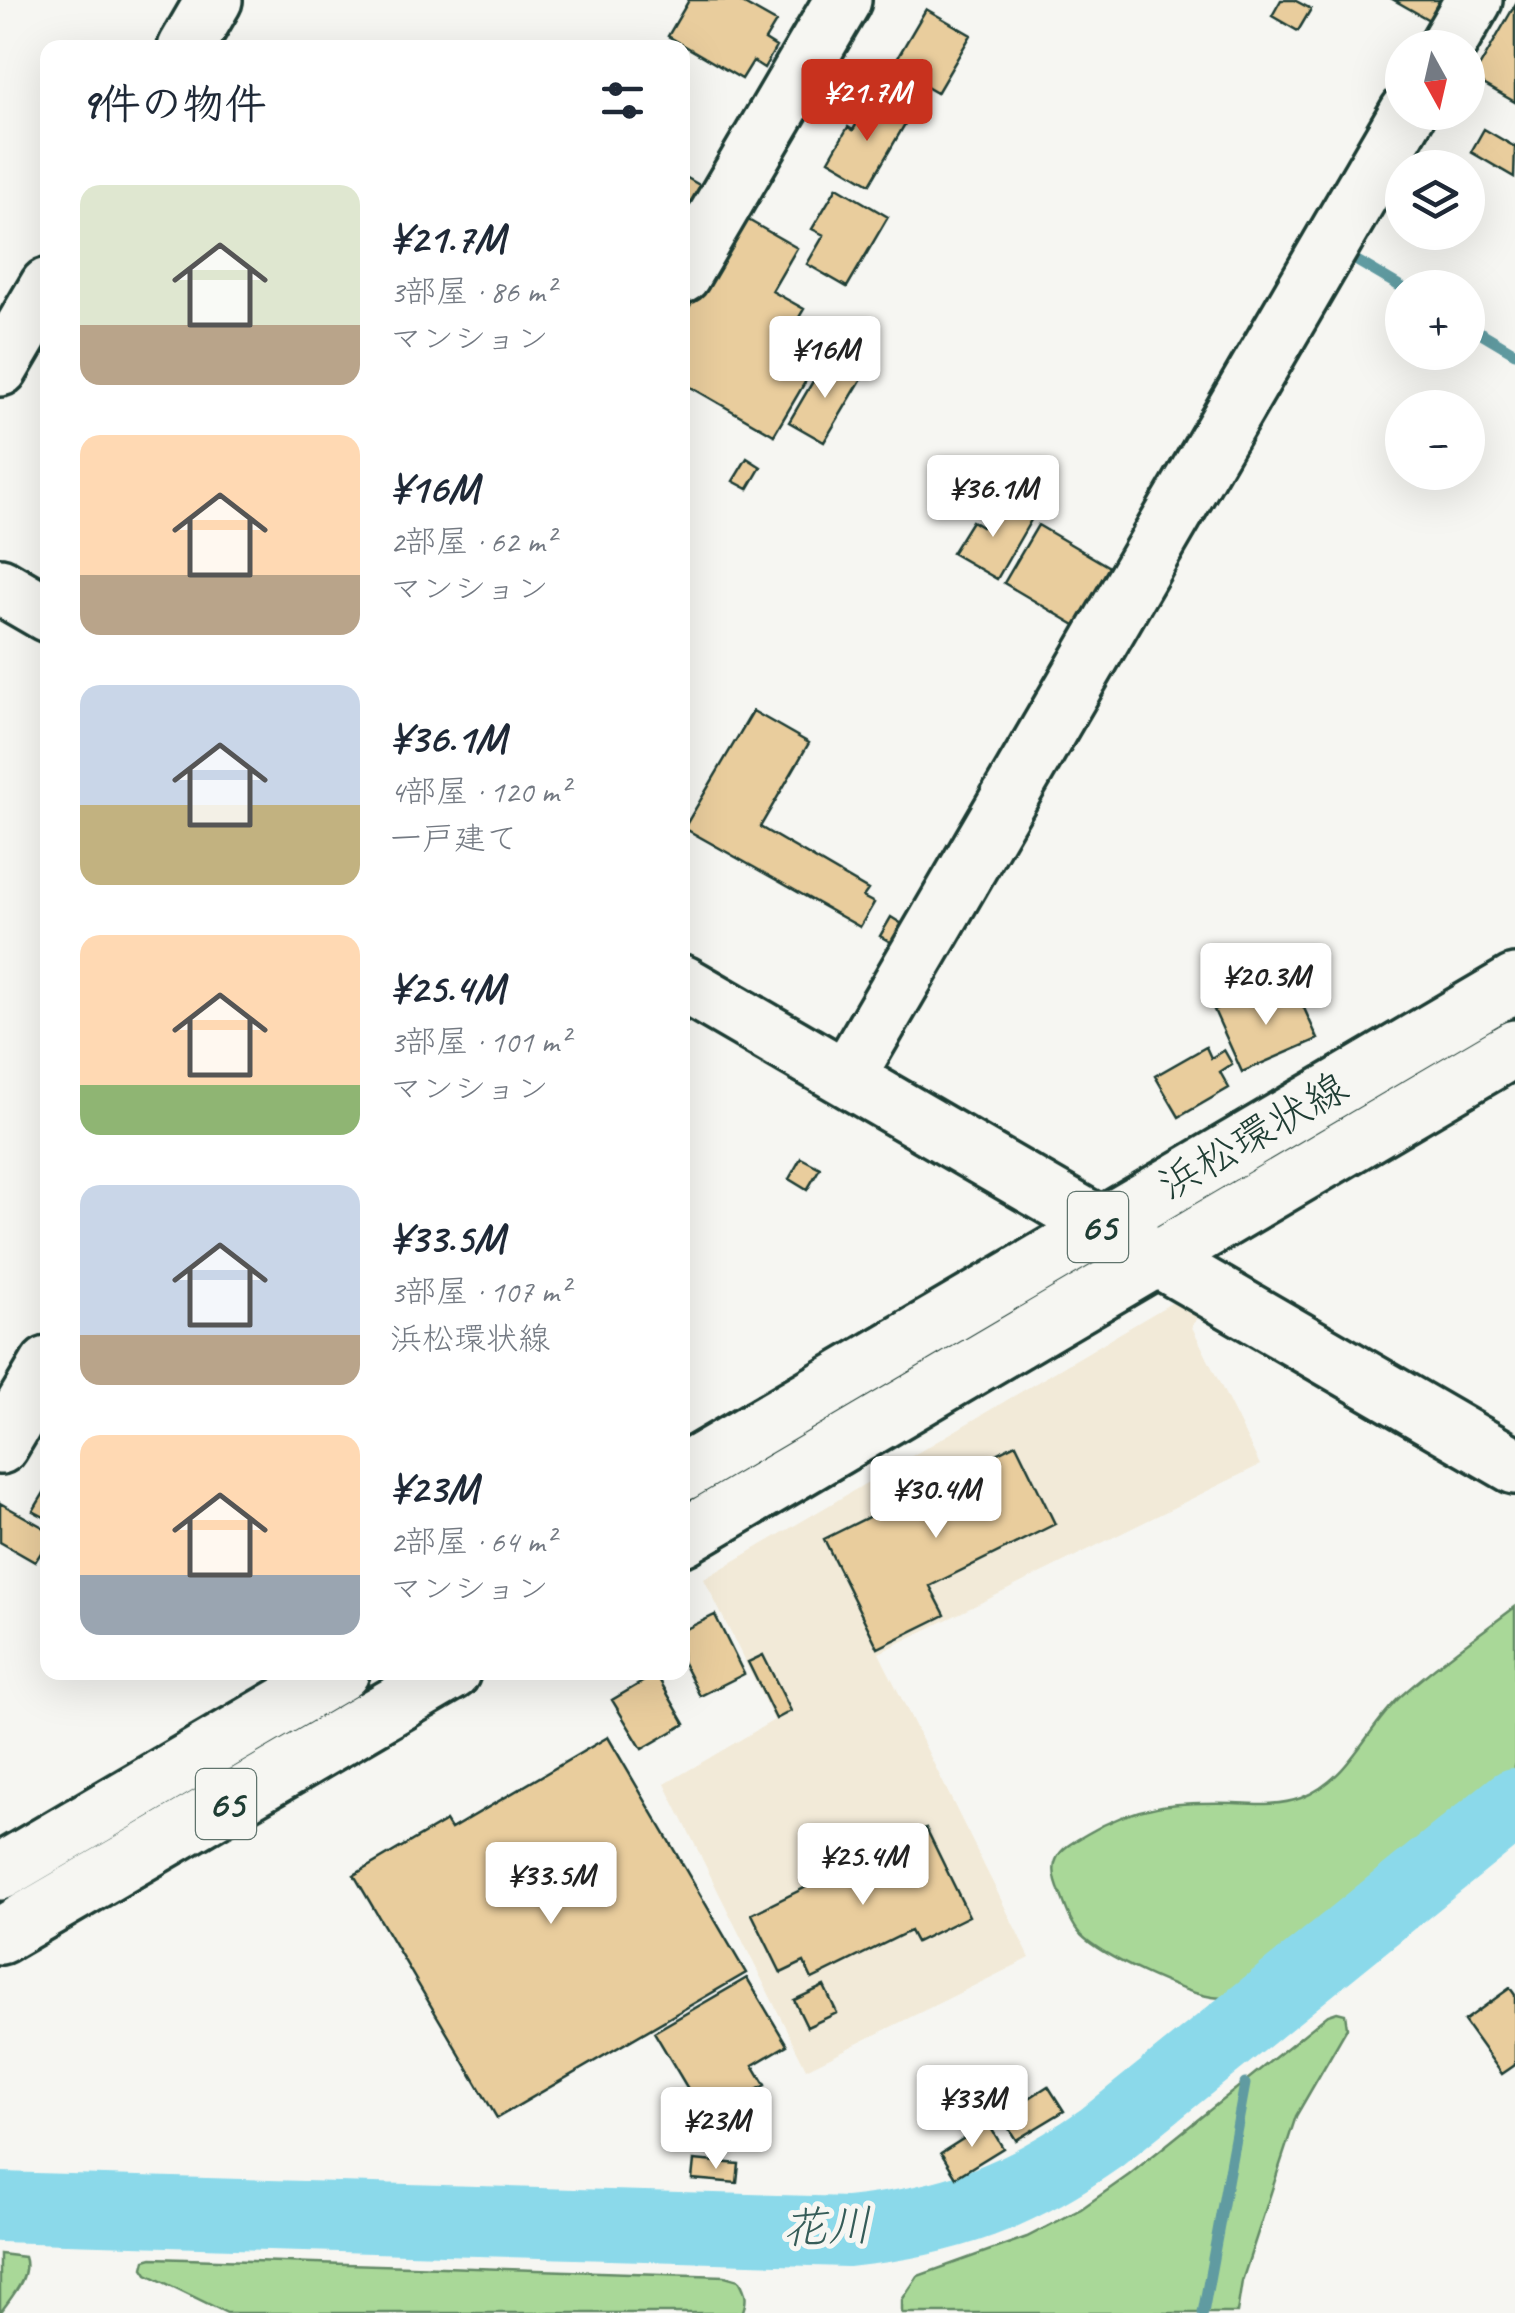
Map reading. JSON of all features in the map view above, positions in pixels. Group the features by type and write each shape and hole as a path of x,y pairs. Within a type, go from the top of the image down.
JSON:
{"main road":[{"path":"191,40 214,0"},
{"path":"690,261 843,0"},
{"path":"1456,30 1474,0"},
{"path":"846,1078 1398,130"},
{"path":"0,368 40,300"},
{"path":"0,586 40,609"},
{"name":"浜松環状線","path":"690,1468 1515,983"},
{"path":"690,988 1515,1466"},
{"name":"浜松環状線","path":"690,1533 1515,1048"},
{"path":"0,1446 40,1378"},
{"name":"65","path":"0,1872 327,1680"},
{"name":"65","path":"0,1936 438,1680"}],"shaded area":[{"path":"1178,1299 1201,1311 1192,1327 1260,1465 879,1653 1030,1958 806,2069 665,1784 774,1720 704,1579"}],"green space":[{"path":"1515,1607 1515,1777 1255,1987 1224,1998 1198,1994 1124,1963 1077,1931 1054,1872 1057,1858 1070,1844 1123,1816 1157,1807 1276,1803 1293,1801 1318,1790 1344,1767 1401,1696"},
{"path":"1345,2014 1347,2028 1296,2116 1242,2281 1237,2313 902,2313 902,2300 918,2276 1027,2237 1081,2209 1328,2015"},
{"path":"0,2254 24,2257 25,2272 0,2313"},
{"path":"145,2260 725,2276 739,2280 746,2300 742,2313 227,2313 147,2274 143,2268"}],"building":[{"path":"689,0 737,0 776,22 765,40 776,47 764,68 753,61 742,79 690,49 690,40 668,36"},
{"path":"1281,0 1294,0 1311,9 1298,31 1272,16"},
{"path":"1394,0 1452,0 1438,25"},
{"path":"1515,5 1515,102 1485,85 1485,57"},
{"path":"926,9 971,35 937,93 892,67"},
{"path":"869,103 905,124 870,184 829,160 848,127 853,130"},
{"path":"1485,130 1515,147 1514,177 1485,160 1485,150 1472,150"},
{"path":"690,180 701,186 690,204"},
{"path":"837,187 888,217 847,287 807,264 824,235 812,229"},
{"path":"743,217 797,248 772,291 804,309 781,348 814,367 774,435 690,387 690,306"},
{"path":"826,359 861,380 824,442 789,422"},
{"path":"747,458 761,467 748,489 733,481"},
{"path":"997,501 1031,520 997,579 952,553 972,521 982,527"},
{"path":"1038,525 1116,571 1082,629 1004,583"},
{"path":"753,711 809,743 760,827 868,890 863,897 874,903 860,927 690,831 690,818"},
{"path":"891,917 910,929 899,947 880,936"},
{"path":"1294,986 1318,1039 1242,1072 1214,1010 1249,995 1253,1005"},
{"path":"1206,1047 1211,1058 1224,1050 1232,1064 1220,1072 1229,1088 1179,1117 1155,1076"},
{"path":"801,1158 820,1168 807,1190 789,1179"},
{"path":"1016,1444 1055,1524 930,1586 945,1615 878,1648 824,1539"},
{"path":"0,1503 40,1526 40,1554 35,1562 0,1542"},
{"path":"715,1615 744,1674 700,1696 690,1677 690,1627"},
{"path":"763,1655 791,1711 776,1719 748,1662"},
{"path":"646,1680 659,1680 685,1724 642,1749 612,1700"},
{"path":"608,1737 746,1973 497,2118 354,1875 446,1821 451,1829"},
{"path":"926,1828 969,1916 916,1942 910,1931 812,1979 804,1962 781,1973 752,1914"},
{"path":"747,1978 787,2045 753,2065 765,2085 718,2112 694,2099 654,2032"},
{"path":"824,1986 837,2013 807,2027 794,2000"},
{"path":"1510,1988 1515,1995 1515,2065 1502,2074 1464,2021"},
{"path":"1048,2086 1064,2111 1016,2140 1001,2116"},
{"path":"988,2123 1003,2148 956,2177 941,2153"},
{"path":"694,2160 739,2164 737,2183 692,2179"}],"waterway":[{"path":"1347,255 1385,277"},
{"path":"1485,335 1515,353"},
{"name":"花川","path":"0,2207 848,2232 951,2213 1011,2191 1101,2138 1515,1803"},
{"path":"1253,2037 1258,2011"},
{"path":"1203,2313 1245,2084"}]}
